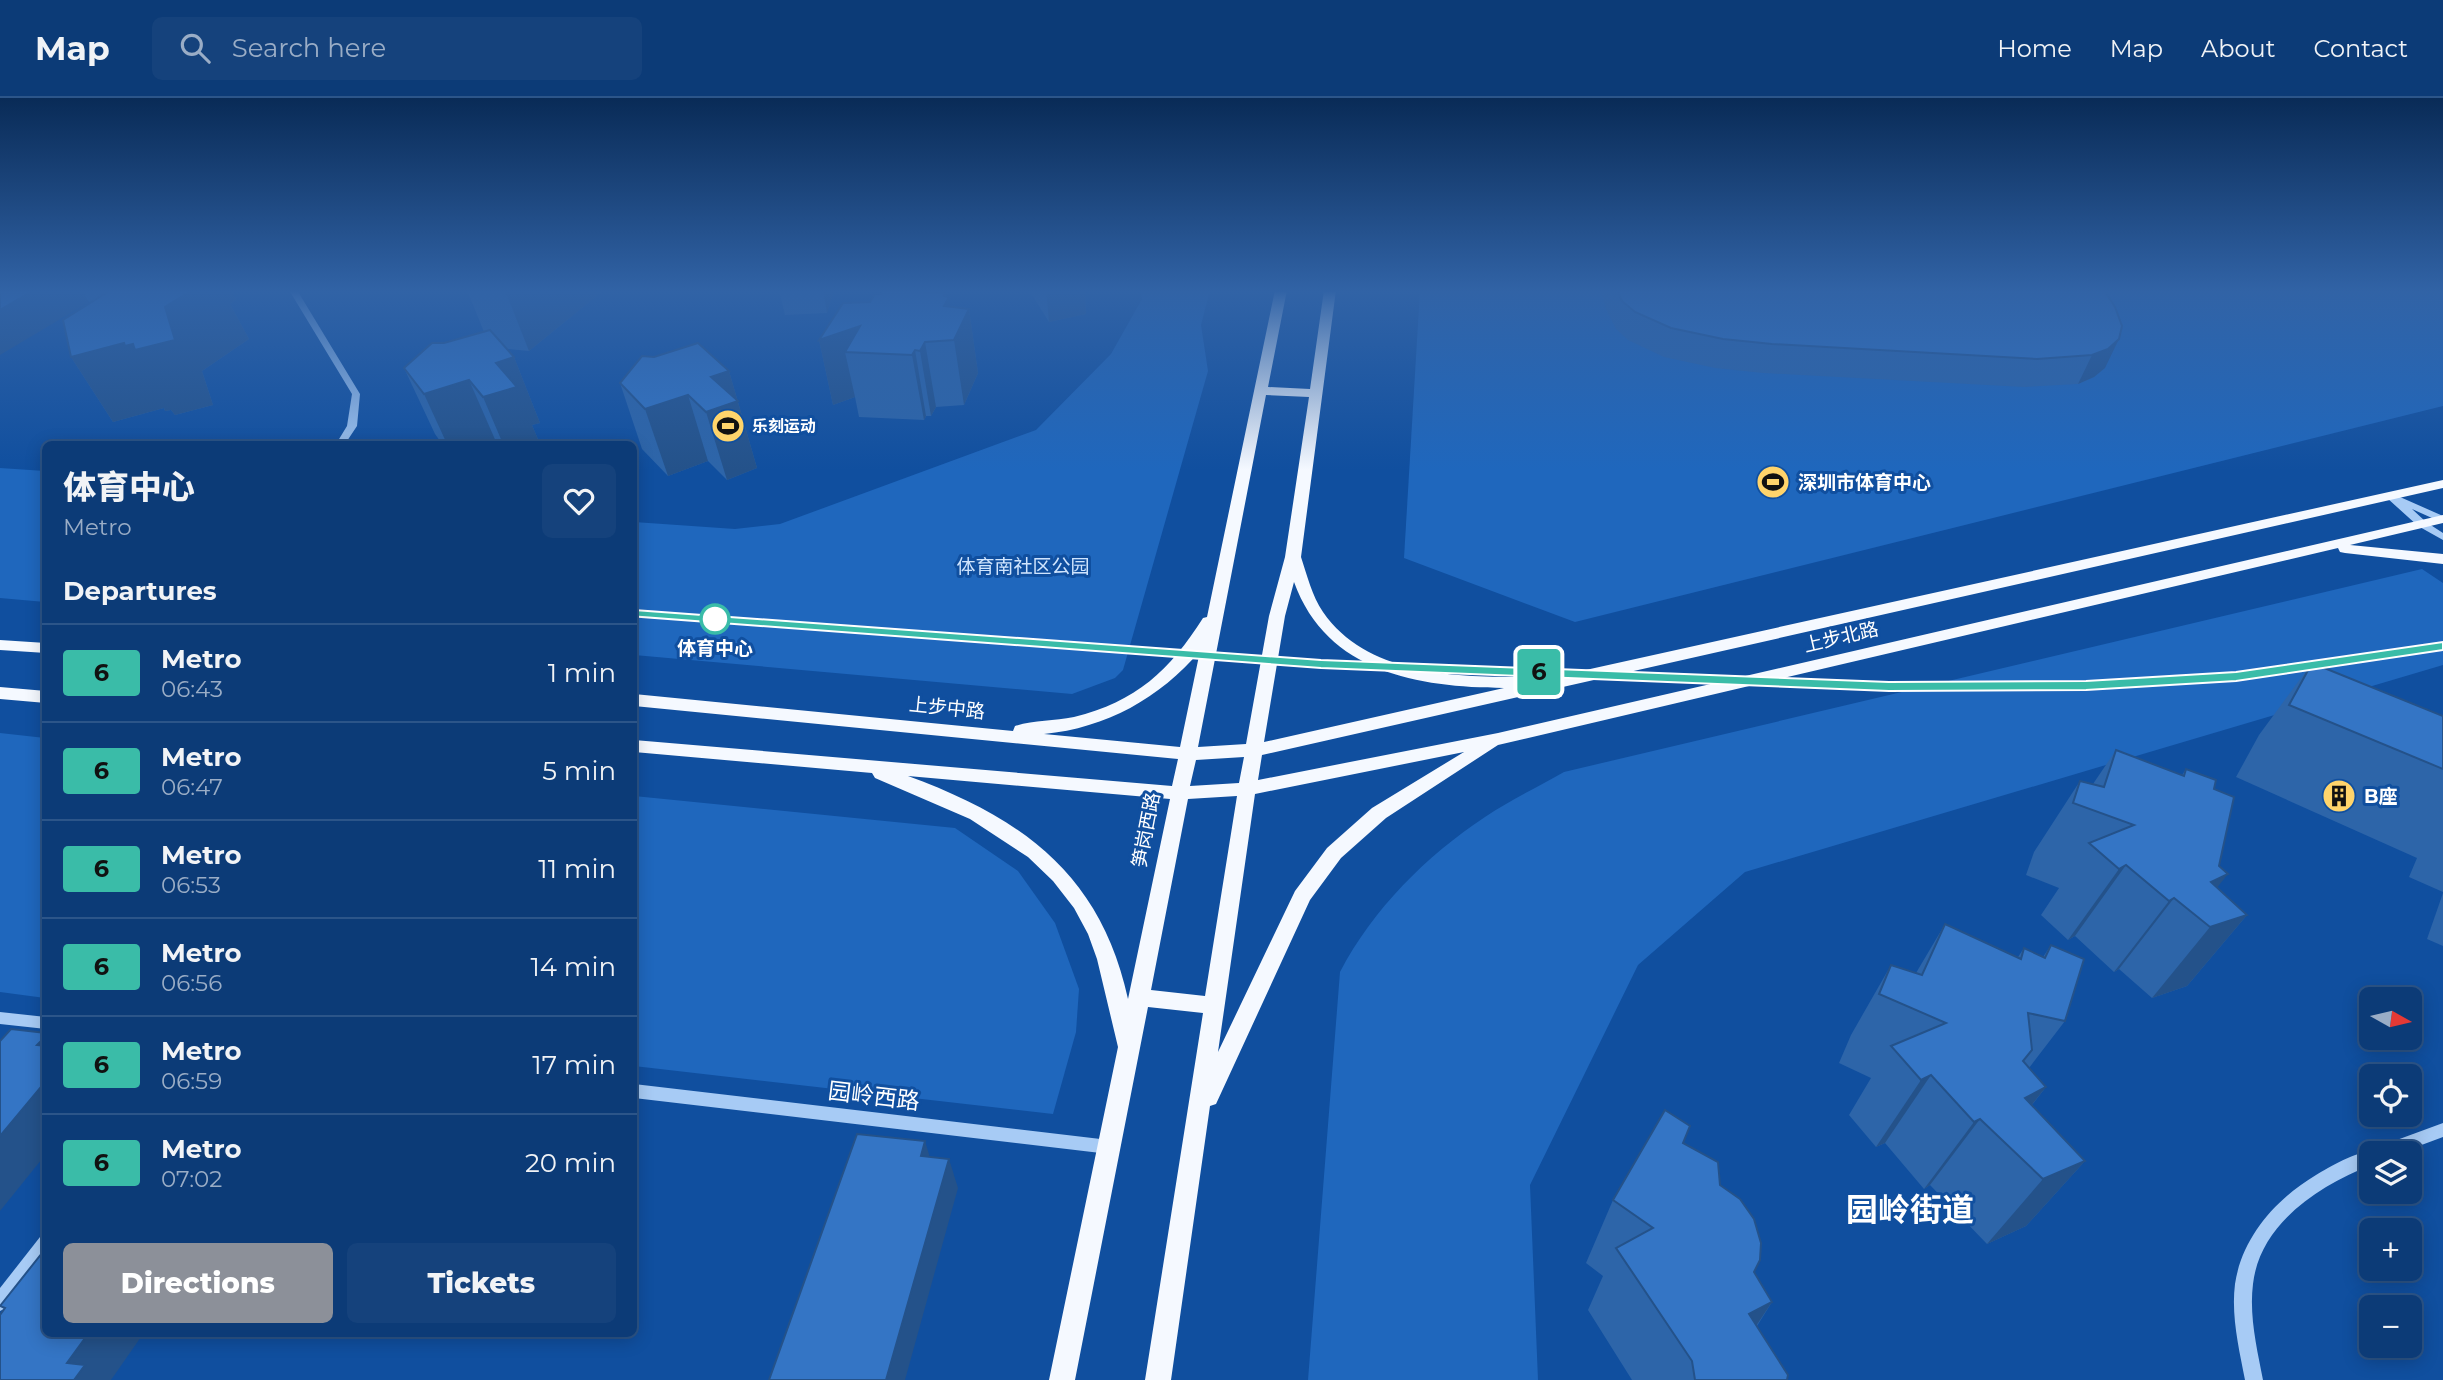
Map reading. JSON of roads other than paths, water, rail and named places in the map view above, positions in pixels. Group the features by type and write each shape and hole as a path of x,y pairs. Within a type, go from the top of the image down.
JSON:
{"main road":[{"name":"笋岗西路","path":"1062,1380 1269,350"},
{"path":"1158,1380 1247,789 1278,616 1293,557 1321,350"},
{"path":"1261,391 1315,393"},
{"name":"上步北路","path":"1255,750 2443,484"},
{"name":"上步北路","path":"1247,789 1498,738 2442,519"},
{"path":"2317,549 2383,551 2443,559"},
{"path":"1293,557 1307,597 1319,616 1336,637 1360,656 1397,670 1433,678 1547,683"},
{"path":"969,732 1069,724 1090,720 1131,703 1167,675 1200,641 1219,600"},
{"path":"0,645 42,648"},
{"path":"0,693 42,697"},
{"name":"上步中路","path":"637,700 1187,754 1255,750"},
{"path":"1199,1116 1302,896 1334,853 1379,813 1498,738"},
{"path":"637,746 1178,793 1247,789"},
{"path":"854,764 926,789 972,810 1031,850 1055,873 1078,902 1097,933 1113,979 1128,1050"},
{"path":"1138,998 1216,1006"}],"street":[{"path":"329,350 356,394 352,426 343,441"},
{"path":"2391,496 2442,519"},
{"path":"2391,496 2422,524 2443,537"},
{"path":"0,1018 42,1023"},
{"name":"园岭西路","path":"637,1091 1109,1147"},
{"path":"2413,1141 2443,1130"},
{"path":"2254,1380 2245,1330 2246,1274 2265,1231 2301,1193 2359,1162"},
{"path":"0,1302 42,1249"}],"metro line":[{"name":"6","path":"637,614 1108,646 1321,664 1889,686 2086,685 2236,676 2443,646"}],"place":[{"name":"乐刻运动","path":"728,426"},
{"name":"深圳市体育中心","path":"1773,482"},
{"name":"体育中心","path":"715,619"},
{"name":"B座","path":"2339,796"}],"district":[{"name":"园岭街道","path":"1910,1209"}],"park label":[{"name":"体育南社区公园","path":"1023,566"}]}
